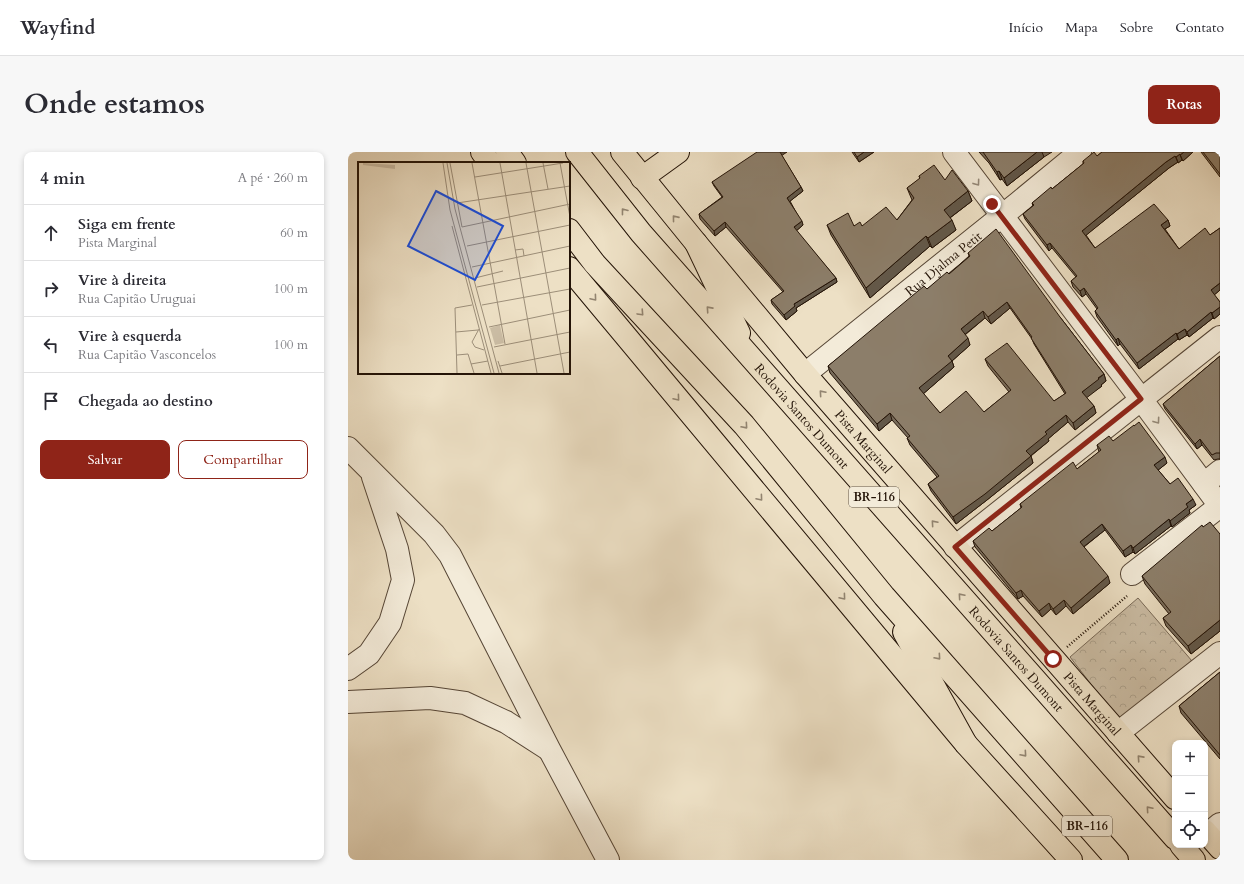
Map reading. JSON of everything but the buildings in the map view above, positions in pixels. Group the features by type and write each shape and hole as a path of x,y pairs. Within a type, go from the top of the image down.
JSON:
{"main road":[{"path":"482,152 489,162"},
{"path":"506,152 514,162"},
{"name":"Rodovia Santos Dumont","path":"577,152 641,233 1172,835"},
{"path":"635,161 678,152"},
{"name":"Pista Marginal","path":"635,161 696,243 805,374 1172,795"},
{"name":"BR-116","path":"570,231 595,264 744,425 884,596 1117,860"},
{"path":"696,243 751,357"},
{"name":"BR-116","path":"570,269 966,744 1071,860"},
{"path":"884,596 966,744"},
{"path":"1184,848 1194,860"}],"street":[{"path":"954,152 1141,399 1212,477 1220,506 1132,574"},
{"name":"Rua Djalma Petit","path":"805,374 1080,152"},
{"path":"955,547 1220,337"},
{"path":"348,448 434,534 450,555 549,749 608,860"},
{"path":"348,669 369,654 390,623 403,580 397,549 371,472"},
{"path":"1118,734 1220,653"},
{"path":"348,702 430,698 465,703 506,722 549,749"}],"path":[{"path":"1053,659 1127,596"}],"green space":[{"path":"1138,598 1192,661 1118,719 1070,657"}],"route":[{"path":"992,204 1141,399 955,547 1053,659"}]}
